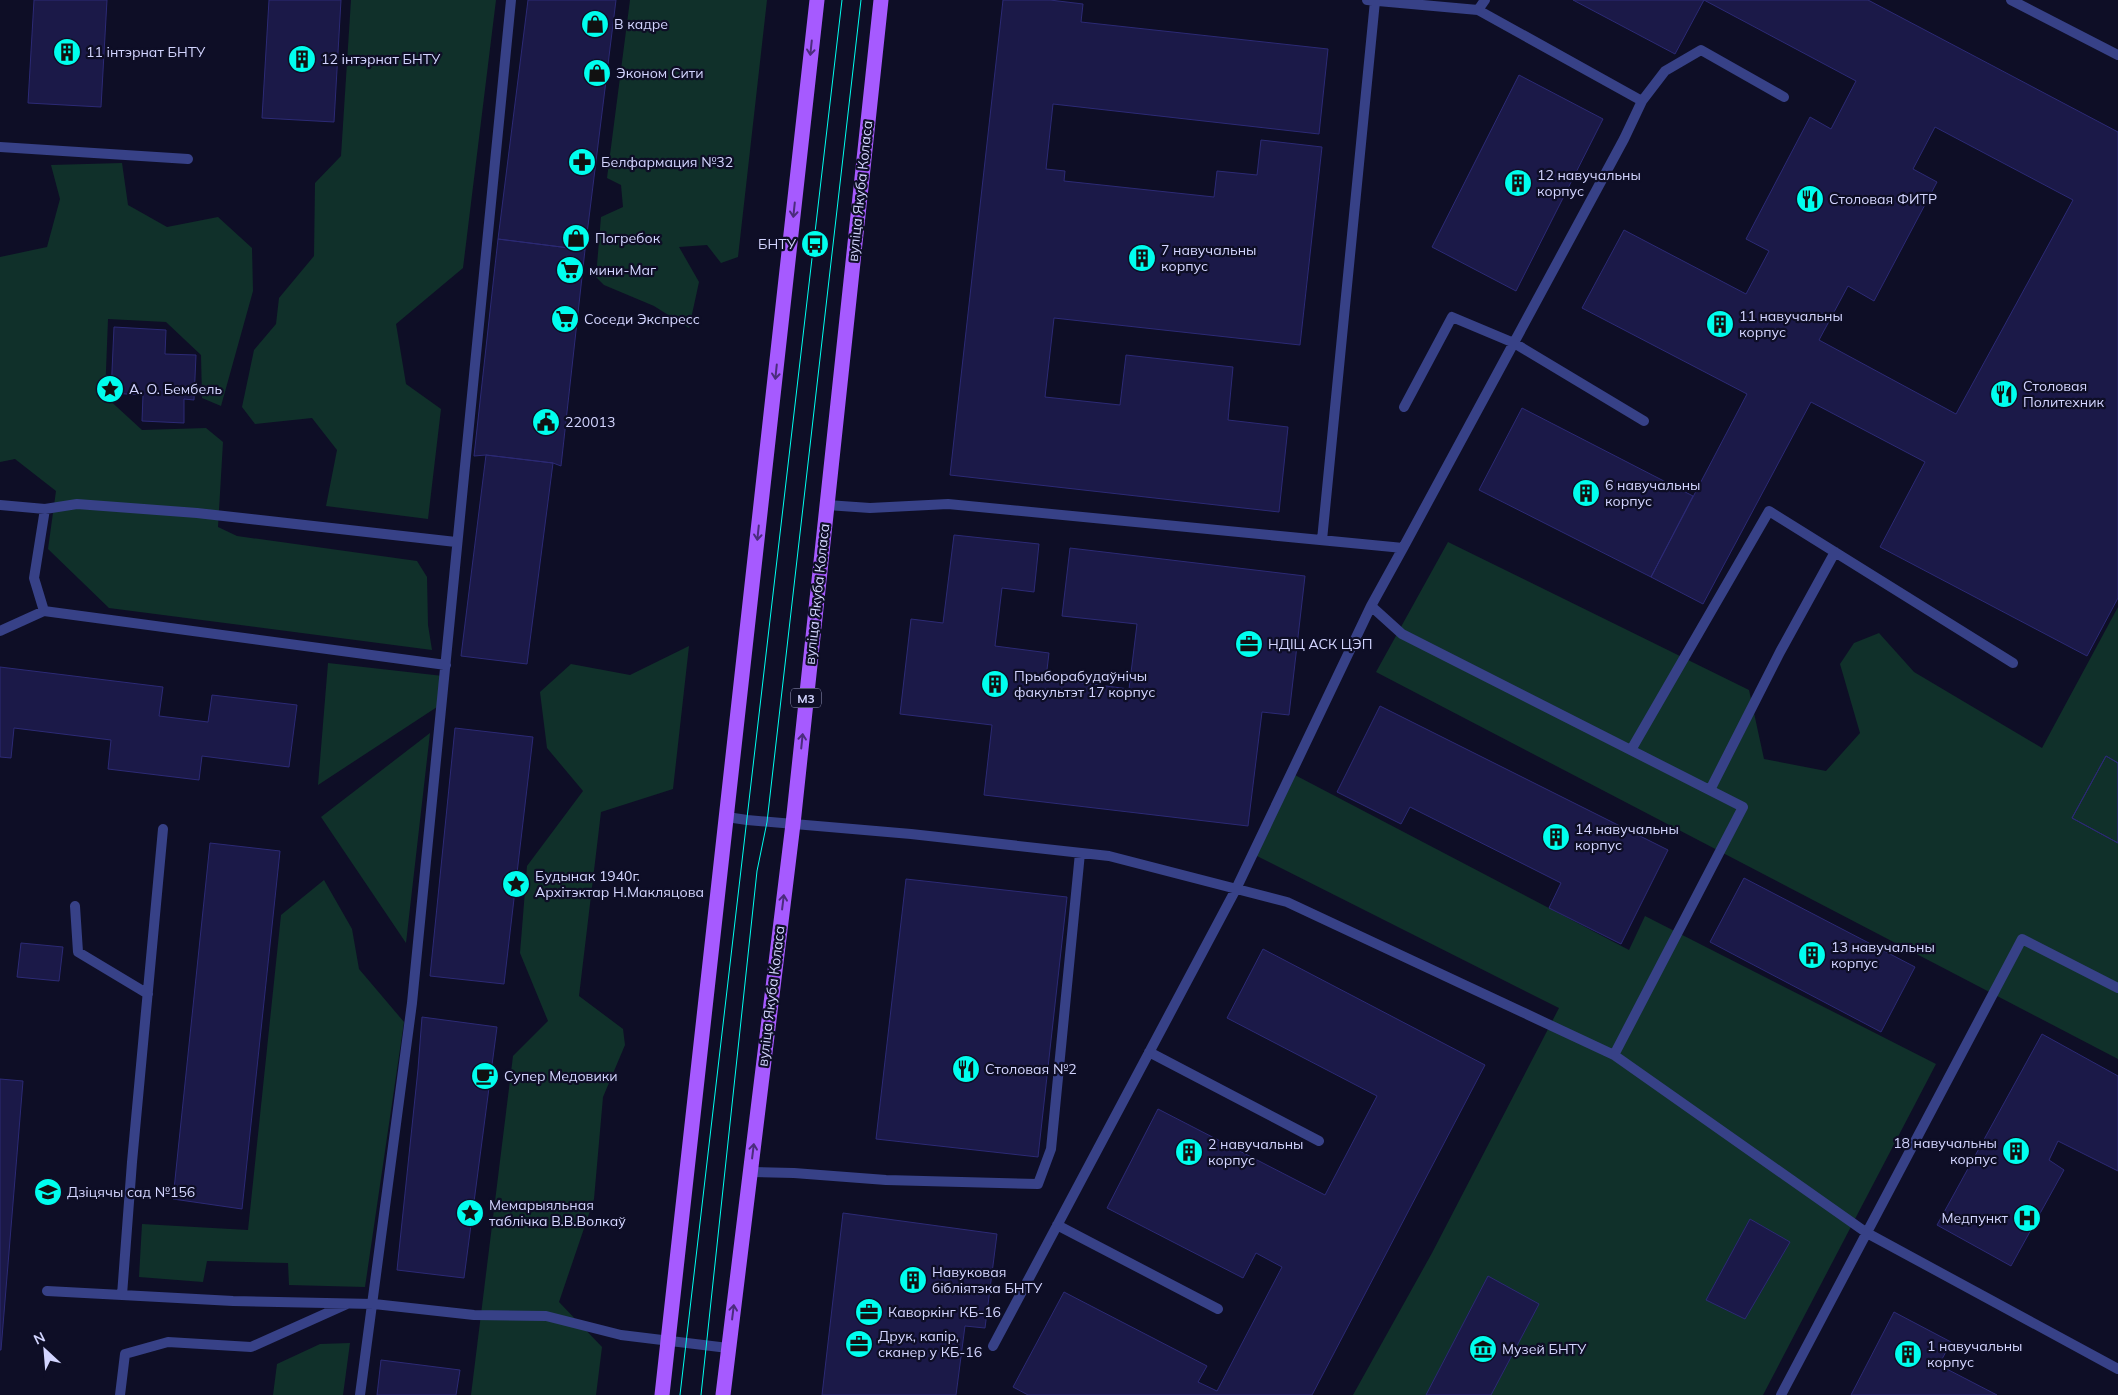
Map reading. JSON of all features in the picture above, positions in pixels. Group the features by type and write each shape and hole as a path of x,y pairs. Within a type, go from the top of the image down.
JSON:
{"main road":[{"path":"662,1395 817,0"},
{"name":"вуліца Якуба Коласа","path":"723,1395 793,824 881,0"}],"street":[{"path":"360,1395 374,1304 412,1003 510,0"},
{"path":"1322,540 1371,0 1478,10 1642,101"},
{"path":"1478,10 1484,0"},
{"path":"2010,0 2118,56"},
{"path":"993,1346 1236,889 1371,606 1624,140 1642,101 1665,71 1701,50 1784,96"},
{"path":"0,147 188,159"},
{"path":"1404,407 1452,317 1514,343 1644,421"},
{"path":"0,505 44,509 78,504 197,513 456,542"},
{"path":"827,505 870,508 948,504 1403,548"},
{"path":"44,509 34,578 44,611"},
{"path":"1631,750 1769,511 2013,663"},
{"path":"1710,790 1780,652 1835,552"},
{"path":"1371,606 1402,634 1742,807 1614,1055"},
{"path":"0,631 44,611 446,665"},
{"path":"727,817 911,834 1109,856 1287,902 1614,1055 1866,1233 2118,1369"},
{"path":"122,1295 132,1162 163,829"},
{"path":"750,1172 794,1173 886,1180 1038,1184 1051,1149 1080,853"},
{"path":"75,906 78,952 148,994"},
{"path":"1780,1395 2022,939 2118,988"},
{"path":"1149,1052 1319,1141"},
{"path":"1057,1225 1218,1309"},
{"path":"47,1291 233,1301 374,1304 474,1315 546,1316 621,1335 728,1348"},
{"path":"120,1395 125,1354 168,1342 251,1347 351,1303"}],"green space":[{"path":"351,0 496,0 463,268 396,324 406,384 441,409 428,519 326,506 337,450 312,418 255,424 242,407 254,350 276,324 279,298 314,256 315,183 341,156"},
{"path":"630,0 767,0 738,257 721,263 707,245 679,247 699,282 689,328 654,306 604,285 596,277 601,217 623,207 621,185 607,178"},
{"path":"122,163 128,205 167,227 218,217 252,248 253,291 221,406 202,398 201,355 166,322 108,319 105,396 142,430 206,428 223,442 218,527 237,536 417,561 427,577 428,625 432,650 109,608 48,549 56,491 15,459 0,462 0,257 47,247 60,199 51,165"},
{"path":"1448,542 1749,690 1764,759 1826,771 1860,733 1840,664 1854,643 1879,633 1914,672 2042,748 2118,607 2118,1059 1376,672"},
{"path":"689,646 673,789 601,812 579,996 623,1029 625,1045 603,1097 594,1199 559,1302 602,1347 596,1395 471,1395 513,1056 548,1021 520,953 527,866 583,791 547,748 540,692 571,664 630,675"},
{"path":"328,663 443,676 437,707 318,785"},
{"path":"430,733 406,943 321,817"},
{"path":"1293,774 1629,950 1645,916 1936,1064 1763,1395 1353,1395 1432,1253 1559,1008 1255,855"},
{"path":"324,880 352,929 359,969 404,1022 365,1287 289,1285 288,1263 207,1261 203,1282 139,1277 142,1224 248,1230 281,915"},
{"path":"350,1343 343,1395 273,1395 277,1364 320,1344"}],"building":[{"name":"11 інтэрнат БНТУ","path":"34,0 107,0 101,107 28,103"},
{"name":"12 інтэрнат БНТУ","path":"269,0 341,0 334,122 262,118"},
{"path":"528,0 616,0 585,250 498,239"},
{"name":"7 навучальны корпус","path":"1003,0 1050,0 1083,4 1081,22 1328,49 1319,134 1053,104 1046,169 1065,171 1064,181 1214,197 1217,171 1257,175 1261,140 1322,147 1300,345 1054,318 1045,397 1120,405 1126,355 1233,367 1228,420 1288,427 1279,512 950,475"},
{"path":"1573,0 1704,0 1675,54"},
{"name":"11 навучальны корпус","path":"1704,0 1868,0 2118,132 2118,598 2087,656 1880,547 1925,462 1811,402 1703,604 1651,577 1747,394 1582,308 1624,230 1746,294 1769,251 1746,239 1810,117 1831,129 1856,81","holes":["1935,127 2073,200 1956,414 1819,340 1848,286 1874,301 1937,182 1913,169"]},
{"name":"12 навучальны корпус","path":"1519,75 1603,119 1516,291 1432,247"},
{"path":"498,239 585,250 561,466 553,463 486,455 474,456"},
{"path":"114,327 166,330 165,354 196,355 194,400 184,399 184,423 142,421 143,395 111,393"},
{"name":"6 навучальны корпус","path":"1522,408 1693,496 1651,577 1479,490"},
{"path":"486,455 553,463 527,664 461,656"},
{"name":"Прыборабудаўнічы факультэт 17 корпус","path":"954,535 1039,544 1034,592 1002,588 995,646 1049,653 1046,678 1129,689 1137,624 1062,616 1070,548 1305,576 1289,715 1262,712 1248,826 984,795 992,725 900,714 911,619 943,623"},
{"path":"0,667 163,687 159,716 208,722 212,695 297,705 289,767 202,756 199,780 108,769 111,740 14,728 11,758 0,757"},
{"name":"14 навучальны корпус","path":"1380,706 1668,850 1621,944 1549,908 1561,883 1410,807 1401,824 1337,792"},
{"path":"455,728 533,737 504,984 430,976"},
{"path":"2106,756 2118,763 2118,843 2072,818"},
{"path":"2106,756 2118,763 2118,843 2072,818"},
{"path":"210,843 280,851 242,1209 173,1199"},
{"name":"13 навучальны корпус","path":"1744,878 1915,967 1881,1032 1710,942"},
{"name":"Столовая №2","path":"906,879 1067,897 1038,1157 876,1139"},
{"path":"21,943 63,947 59,981 17,977"},
{"name":"2 навучальны корпус","path":"1263,949 1485,1065 1312,1395 1028,1395 1013,1387 1064,1292 1207,1366 1198,1382 1217,1391 1282,1267 1256,1253 1243,1278 1107,1208 1158,1109 1325,1195 1377,1096 1227,1018"},
{"path":"422,1017 497,1027 464,1278 397,1270"},
{"name":"18 навучальны корпус","path":"2042,1034 2118,1076 2118,1171 2058,1141 2049,1160 2064,1170 2011,1266 1937,1225"},
{"path":"0,1079 23,1081 1,1350 0,1350"},
{"name":"Навуковая бібліятэка БНТУ","path":"843,1213 997,1234 985,1328 965,1326 956,1395 822,1395"},
{"path":"1750,1219 1790,1242 1745,1319 1706,1300"},
{"name":"Музей БНТУ","path":"1488,1276 1539,1304 1491,1395 1426,1395"},
{"name":"1 навучальны корпус","path":"1894,1312 1951,1342 1939,1365 1997,1395 1851,1395"},
{"path":"381,1360 460,1370 456,1395 377,1395"}],"tram line":[{"path":"680,1395 842,0"},
{"path":"701,1395 757,871 767,822 861,0"}],"place":[{"name":"В кадре","path":"595,24"},
{"name":"11 інтэрнат БНТУ","path":"67,52"},
{"name":"12 інтэрнат БНТУ","path":"302,59"},
{"name":"Эконом Сити","path":"597,73"},
{"name":"Белфармация №32","path":"582,162"},
{"name":"12 навучальны корпус","path":"1518,183"},
{"name":"Столовая ФИТР","path":"1810,199"},
{"name":"Погребок","path":"576,238"},
{"name":"БНТУ","path":"815,244"},
{"name":"7 навучальны корпус","path":"1142,258"},
{"name":"мини-Маг","path":"570,270"},
{"name":"Соседи Экспресс","path":"565,319"},
{"name":"11 навучальны корпус","path":"1720,324"},
{"name":"А. О. Бембель","path":"110,389"},
{"name":"Столовая Политехник","path":"2004,394"},
{"name":"220013","path":"546,422"},
{"name":"6 навучальны корпус","path":"1586,493"},
{"name":"НДІЦ АСК ЦЭП","path":"1249,644"},
{"name":"Прыборабудаўнічы факультэт 17 корпус","path":"995,684"},
{"name":"14 навучальны корпус","path":"1556,837"},
{"name":"Будынак 1940г. Архітэктар Н.Макляцова","path":"516,884"},
{"name":"13 навучальны корпус","path":"1812,955"},
{"name":"Столовая №2","path":"966,1069"},
{"name":"Супер Медовики","path":"485,1076"},
{"name":"18 навучальны корпус","path":"2016,1151"},
{"name":"2 навучальны корпус","path":"1189,1152"},
{"name":"Дзіцячы сад №156","path":"48,1192"},
{"name":"Мемарыяльная таблічка В.В.Волкаў","path":"470,1213"},
{"name":"Медпункт","path":"2027,1218"},
{"name":"Навуковая бібліятэка БНТУ","path":"913,1280"},
{"name":"Каворкінг КБ-16","path":"869,1312"},
{"name":"Друк, капір, сканер у КБ-16","path":"859,1344"},
{"name":"Музей БНТУ","path":"1483,1349"},
{"name":"1 навучальны корпус","path":"1908,1354"}]}
